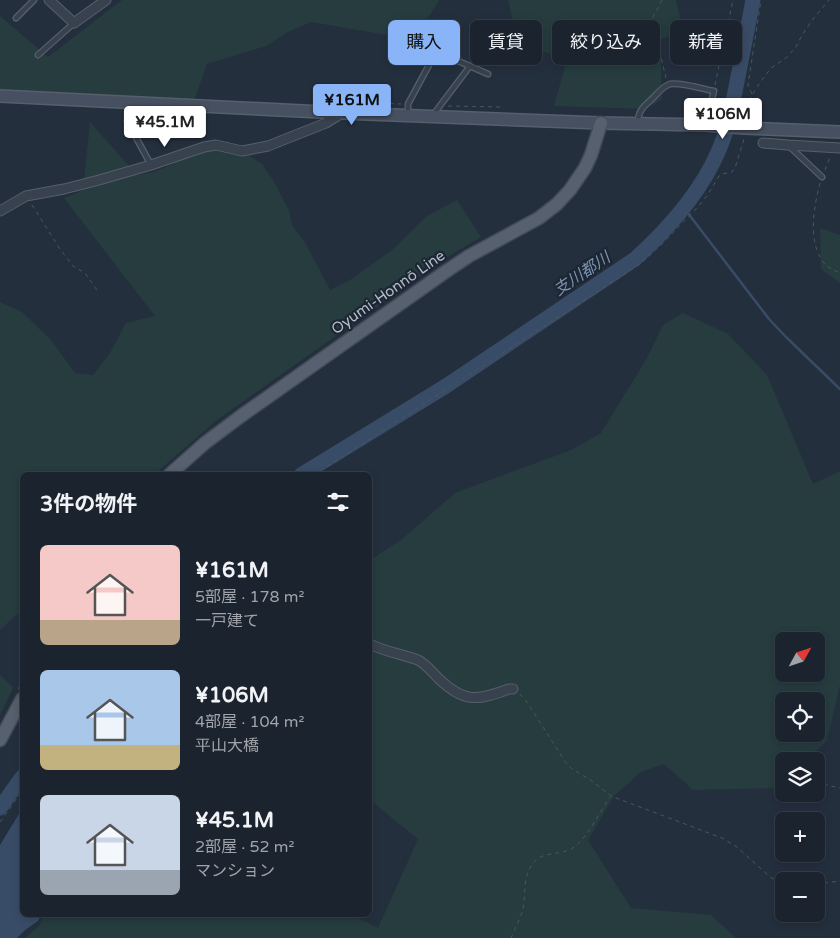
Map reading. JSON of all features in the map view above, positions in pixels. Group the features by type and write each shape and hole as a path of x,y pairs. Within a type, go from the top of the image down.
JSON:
{"main road":[{"name":"Oyumi-Honnō Line","path":"172,472 205,443 241,416 468,256 539,218 557,204 570,190 585,168 601,123"},
{"path":"0,740 20,703"}],"street":[{"path":"49,0 74,23 106,0"},
{"path":"0,96 342,113 705,125 744,133 771,129 840,132"},
{"path":"0,211 26,196 99,180 204,147 216,145 242,151 268,146 326,123 342,113"},
{"path":"771,129 767,143 837,148"},
{"path":"372,645 420,661 454,692 465,696 480,698 513,689"}],"lane":[{"path":"16,18 34,0"},
{"path":"38,55 74,23"},
{"path":"460,62 488,74"},
{"path":"408,115 408,104 429,65"},
{"path":"433,116 470,66"},
{"path":"638,124 641,109 663,87 677,83 714,91 705,125"},
{"path":"127,121 151,165"},
{"path":"788,146 822,176"}],"path":[{"path":"662,0 653,16 650,34 660,53 668,85"},
{"path":"714,91 733,0"},
{"path":"752,94 748,85 761,0"},
{"path":"747,117 752,94 771,68 786,58 796,47 808,27 829,0"},
{"path":"447,106 501,107"},
{"path":"319,472 640,264 694,212 707,196 719,176 732,172 735,168 744,133"},
{"path":"837,148 822,176 815,203 814,216 815,242 824,263 840,273"},
{"path":"26,196 60,249 73,266 85,273 99,293"},
{"path":"513,689 527,702 566,763 572,769 592,781 611,796 722,838 737,847 775,880"},
{"path":"825,784 840,788"},
{"path":"0,822 20,794"},
{"path":"511,938 523,909 527,874 533,862 543,856 559,854 578,845 611,796"},
{"path":"825,883 840,881"}],"green space":[{"path":"122,0 439,0 429,17 423,20 388,20 388,35 311,22 288,32 266,46 207,64 194,101 0,93 0,16 48,57"},
{"path":"508,0 676,0 681,20 670,20 670,36 660,40 660,20 552,20 552,54 542,51 542,20 513,20"},
{"path":"660,40 662,99 646,109 554,106 565,65 660,65"},
{"path":"90,122 137,175 154,172 227,141 262,164 289,210 292,225 306,244 330,290 350,280 392,250 427,216 457,200 481,237 442,260 217,420 157,472 20,472 20,612 0,630 0,302 22,312 51,340 75,373 93,375 110,353 126,323 155,316 64,198 83,190"},
{"path":"820,228 840,235 840,283 821,269"},
{"path":"683,313 728,334 767,375 813,484 840,471 840,685 827,741 814,752 775,752 775,788 693,790 664,764 641,772 614,796 588,840 631,908 711,915 736,938 25,938 39,926 43,917 357,917 378,928 418,839 372,802 372,559 401,540 455,493 571,450 601,433 647,358 663,325"},
{"path":"0,675 13,688 0,715"}],"water":[{"path":"20,812 20,917 40,917 38,921 17,938 0,938 0,845"}],"waterway":[{"name":"支川都川","path":"306,472 446,386 635,259 659,236 693,196 711,167 721,144 727,127 753,0"},
{"path":"684,208 769,319 840,389"},
{"name":"支川都川","path":"0,808 20,780"}]}
